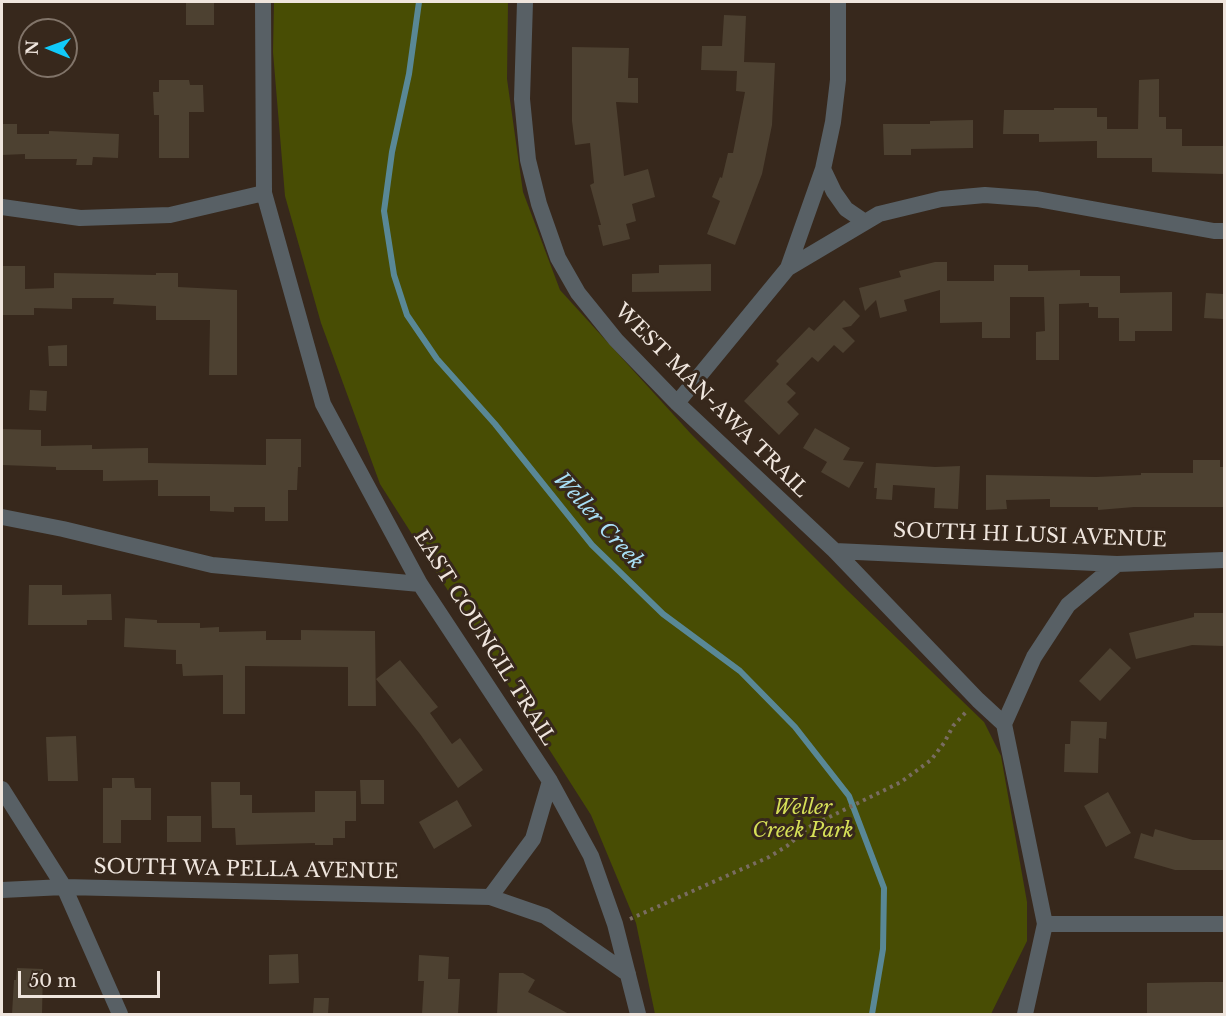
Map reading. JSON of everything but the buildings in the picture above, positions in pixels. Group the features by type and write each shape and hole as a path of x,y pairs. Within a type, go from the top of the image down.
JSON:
{"street":[{"name":"EAST COUNCIL TRAIL","path":"263,2 264,193 323,404 420,584 550,781 591,856 615,924 638,1014"},
{"name":"WEST MAN-AWA TRAIL","path":"525,2 522,99 528,160 539,204 558,258 578,293 616,340 677,403 835,551 978,700 1004,724"},
{"path":"788,268 823,169 833,122 838,80 838,2"},
{"path":"823,169 834,192 846,209 865,222"},
{"path":"2,207 80,218 170,215 264,193"},
{"path":"677,403 788,268 879,214 941,199 985,195 1037,199 1224,231"},
{"path":"2,517 63,529 212,565 420,584"},
{"name":"SOUTH HI LUSI AVENUE","path":"835,551 1116,564 1224,560"},
{"path":"1025,1014 1045,924 1004,724 1034,657 1068,605 1116,564"},
{"path":"490,897 533,839 550,781"},
{"path":"2,789 64,886 120,1014"},
{"name":"SOUTH WA PELLA AVENUE","path":"2,890 64,886 490,897 545,916 628,974"},
{"path":"1045,924 1224,924"}],"path":[{"path":"615,924 641,916 769,857 787,846 809,827 901,782 931,760 953,726 978,700"}],"green space":[{"name":"Weller Creek Park","path":"274,2 508,2 507,79 523,192 560,290 692,435 847,590 984,722 1001,756 1027,902 1027,941 991,1014 655,1014 636,923 591,815 380,484 321,323 285,196 273,52"}],"waterway":[{"name":"Weller Creek","path":"419,2 409,74 392,152 384,211 394,275 407,315 437,359 495,424 592,545 663,614 740,671 795,727 849,796 884,888 883,949 872,1014"}]}
